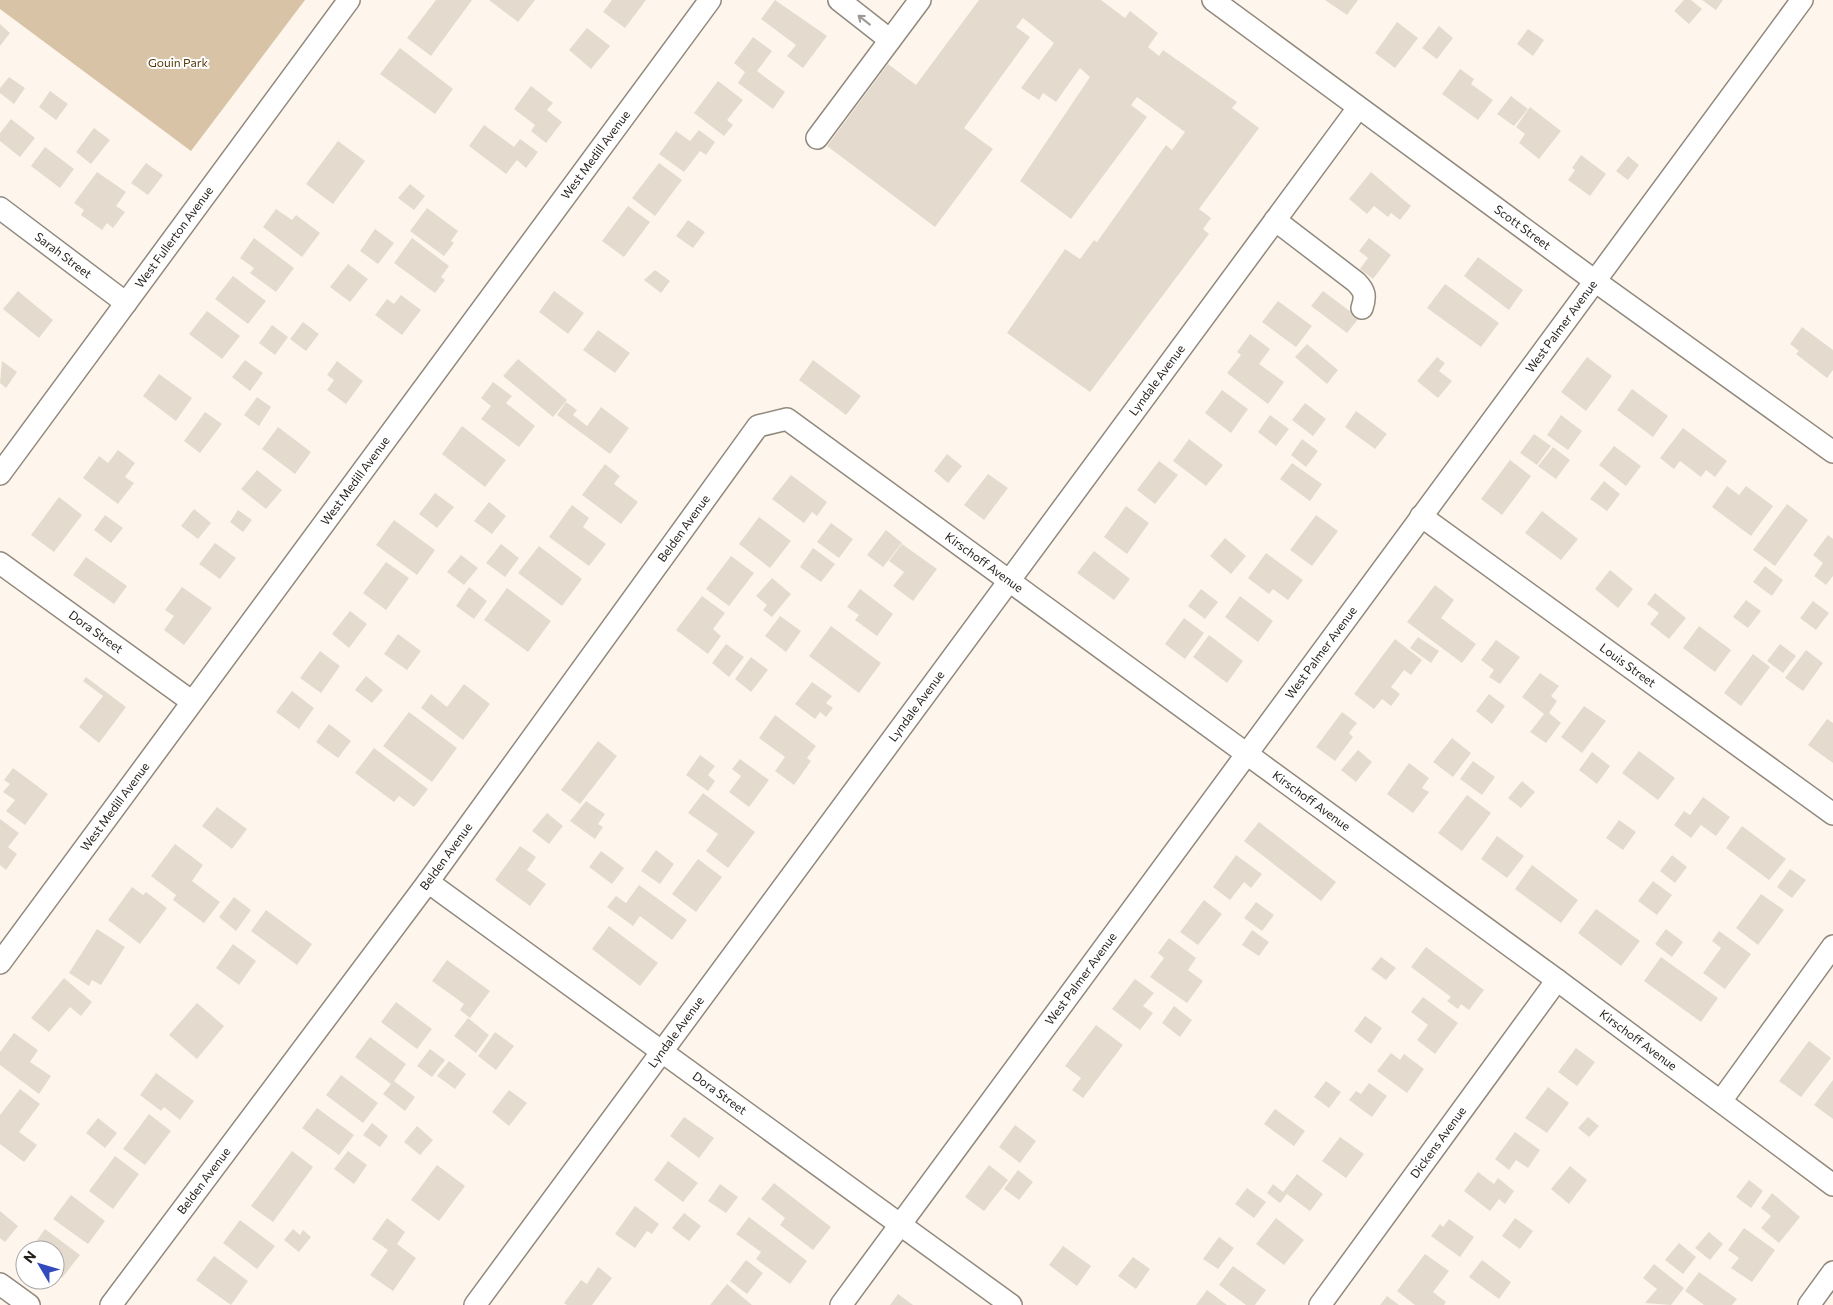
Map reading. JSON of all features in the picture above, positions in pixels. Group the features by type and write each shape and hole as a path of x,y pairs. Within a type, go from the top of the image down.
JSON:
{"street":[{"name":"West Fullerton Avenue","path":"0,474 349,0"},
{"name":"West Medill Avenue","path":"0,963 191,701 710,0"},
{"path":"839,0 890,40"},
{"name":"Scott Street","path":"1213,0 1595,281 1833,452"},
{"name":"West Palmer Avenue","path":"841,1305 1802,0"},
{"path":"817,138 890,40 910,4"},
{"name":"Lyndale Avenue","path":"475,1305 1358,108"},
{"name":"Sarah Street","path":"0,208 126,303"},
{"path":"1275,220 1364,290 1366,299 1362,308"},
{"name":"Kirschoff Avenue","path":"787,419 1557,980 1833,1186"},
{"name":"Belden Avenue","path":"111,1305 428,882 758,426 787,419"},
{"name":"Louis Street","path":"1421,516 1833,814"},
{"name":"Dora Street","path":"0,563 191,701"},
{"name":"Dora Street","path":"428,882 1011,1305"},
{"path":"1721,1101 1833,946"},
{"name":"Dickens Avenue","path":"1320,1305 1557,980"},
{"path":"1809,1305 1833,1272"},
{"path":"0,1284 29,1305"}],"green space":[{"name":"Gouin Park","path":"0,0 305,0 191,151 0,9"}],"building":[{"path":"436,0 472,0 431,56 407,38"},
{"path":"489,0 535,0 518,22"},
{"path":"612,0 646,0 625,28 603,12"},
{"path":"775,0 827,36 803,68 787,56 796,45 761,19"},
{"path":"979,0 1101,0 1125,18 1130,11 1158,33 1148,47 1159,56 1163,50 1237,102 1232,108 1259,128 1199,209 1211,218 1203,229 1209,234 1090,392 1007,333 1065,249 1080,259 1094,240 1097,242 1166,145 1172,150 1185,132 1137,97 1131,105 1147,117 1071,219 1020,181 1090,77 1080,68 1056,102 1043,93 1039,100 1021,88 1054,43 1023,18 1016,27 1030,37 964,128 993,149 935,227 827,146 888,64 916,85"},
{"path":"1325,0 1358,0 1347,15"},
{"path":"1684,0 1691,0 1702,9 1689,24 1674,11"},
{"path":"1702,0 1723,0 1716,10"},
{"path":"1397,22 1418,38 1395,68 1375,53"},
{"path":"0,24 10,33 0,46"},
{"path":"1439,26 1453,38 1437,59 1422,48"},
{"path":"587,28 610,46 591,69 569,50"},
{"path":"1528,29 1544,40 1533,56 1517,44"},
{"path":"753,37 772,51 757,71 785,92 773,109 738,83 745,72 734,63"},
{"path":"400,48 453,89 435,114 380,74"},
{"path":"1460,69 1474,79 1471,84 1493,100 1478,120 1442,94"},
{"path":"9,77 25,88 14,104 0,93 0,88"},
{"path":"718,81 743,100 727,120 733,125 724,136 694,113"},
{"path":"531,86 553,103 547,110 562,122 546,143 531,131 535,125 514,109"},
{"path":"50,91 68,104 56,120 39,107"},
{"path":"1511,96 1528,109 1514,126 1497,114"},
{"path":"1530,107 1561,131 1539,159 1519,143 1525,134 1516,127"},
{"path":"11,119 35,138 20,157 0,141 0,133"},
{"path":"484,125 514,147 520,139 538,152 526,168 517,160 506,174 469,146"},
{"path":"94,128 110,140 91,164 76,152"},
{"path":"699,130 715,142 706,155 700,151 684,172 659,154 676,131 690,141"},
{"path":"338,141 365,161 333,204 306,184"},
{"path":"45,147 74,169 60,188 31,166"},
{"path":"1581,155 1606,174 1590,196 1568,180 1575,170 1572,168"},
{"path":"1628,156 1639,165 1628,180 1616,171"},
{"path":"146,163 163,175 148,195 131,183"},
{"path":"659,163 682,180 655,216 632,198"},
{"path":"97,172 126,192 116,206 125,212 113,228 107,223 102,230 81,215 84,210 74,203"},
{"path":"1371,172 1411,206 1400,220 1391,213 1388,217 1374,206 1367,214 1349,199"},
{"path":"410,184 425,196 414,210 398,198"},
{"path":"628,206 650,222 624,257 602,241"},
{"path":"427,208 458,231 451,241 454,243 444,256 410,231"},
{"path":"276,209 292,220 296,215 320,233 302,257 263,227"},
{"path":"688,220 705,232 693,248 676,236"},
{"path":"375,229 394,243 378,264 360,251"},
{"path":"254,238 294,268 276,292 250,273 254,268 240,258"},
{"path":"412,238 449,266 441,277 445,280 435,293 394,263"},
{"path":"1369,238 1391,255 1373,279 1360,269 1368,258 1359,251"},
{"path":"1478,257 1523,290 1509,310 1464,276"},
{"path":"348,264 368,279 350,302 330,287"},
{"path":"655,270 670,281 661,293 644,280"},
{"path":"233,276 266,301 248,324 215,299"},
{"path":"1445,284 1499,323 1481,347 1427,308"},
{"path":"18,291 53,320 39,338 3,309"},
{"path":"554,291 584,313 568,334 539,312"},
{"path":"1323,291 1359,318 1347,333 1311,306"},
{"path":"401,295 421,310 402,335 375,315 387,299 394,304"},
{"path":"1278,301 1312,326 1296,347 1262,322"},
{"path":"207,311 240,336 222,359 189,334"},
{"path":"303,322 319,334 306,351 290,339"},
{"path":"272,325 288,337 275,355 259,343"},
{"path":"1802,327 1833,350 1833,370 1827,378 1796,354 1799,351 1790,344"},
{"path":"598,330 630,353 615,373 583,350"},
{"path":"1250,334 1270,349 1259,364 1284,382 1268,404 1227,373 1241,355 1237,352"},
{"path":"1307,344 1338,370 1327,384 1295,357"},
{"path":"1437,357 1445,363 1439,371 1452,381 1438,398 1417,381"},
{"path":"1587,357 1612,376 1586,411 1561,392"},
{"path":"518,359 567,400 553,417 503,376"},
{"path":"245,360 263,373 250,391 232,377"},
{"path":"813,360 861,396 846,415 799,380"},
{"path":"2,361 17,372 6,388 0,383"},
{"path":"337,361 363,381 346,404 327,390 334,380 327,375"},
{"path":"159,374 192,398 176,421 143,396"},
{"path":"493,382 512,396 506,403 535,426 519,447 481,419 491,406 481,398"},
{"path":"1632,389 1668,416 1653,437 1617,410"},
{"path":"1222,390 1248,409 1231,433 1205,413"},
{"path":"257,397 271,407 259,426 244,415"},
{"path":"566,402 577,410 573,415 587,426 601,407 629,428 610,454 557,415"},
{"path":"1305,403 1326,419 1313,436 1292,420"},
{"path":"1356,411 1387,434 1375,449 1345,427"},
{"path":"205,412 222,424 200,453 184,441"},
{"path":"1270,415 1289,429 1276,446 1258,432"},
{"path":"1561,415 1582,431 1568,450 1547,435"},
{"path":"462,426 506,460 485,487 442,454"},
{"path":"278,427 311,452 295,474 262,449"},
{"path":"1683,428 1727,461 1715,477 1706,470 1701,477 1680,461 1674,469 1660,458"},
{"path":"1534,434 1551,446 1537,465 1520,453"},
{"path":"1189,439 1223,465 1206,486 1173,461"},
{"path":"1302,439 1318,451 1306,467 1291,455"},
{"path":"1614,446 1641,466 1626,486 1599,465"},
{"path":"1553,447 1570,460 1556,479 1538,466"},
{"path":"118,450 135,463 125,477 134,483 118,504 83,478 99,456 108,463"},
{"path":"947,454 962,466 948,483 934,471"},
{"path":"1510,460 1531,476 1502,515 1481,499"},
{"path":"1159,461 1178,475 1155,504 1137,490"},
{"path":"1292,463 1322,484 1310,501 1280,479"},
{"path":"605,464 620,476 614,484 638,502 621,524 582,495"},
{"path":"257,470 282,490 266,509 241,489"},
{"path":"988,474 1008,488 984,520 964,505"},
{"path":"791,475 827,502 817,516 812,512 804,523 772,499"},
{"path":"1604,481 1620,494 1607,511 1590,499"},
{"path":"1727,486 1739,495 1746,486 1773,506 1751,536 1712,507"},
{"path":"435,493 454,507 437,528 419,514"},
{"path":"59,497 82,515 54,552 31,535"},
{"path":"489,502 506,516 492,534 474,521"},
{"path":"1787,504 1808,520 1775,566 1753,550"},
{"path":"572,505 589,518 583,527 606,544 589,566 549,537"},
{"path":"1126,506 1149,523 1127,554 1104,537"},
{"path":"194,509 211,523 198,539 181,526"},
{"path":"238,510 252,520 243,532 230,522"},
{"path":"1542,511 1578,539 1561,560 1525,533"},
{"path":"105,515 123,528 111,543 94,530"},
{"path":"1316,515 1338,531 1312,566 1290,550"},
{"path":"759,517 791,541 770,568 739,544"},
{"path":"394,520 435,550 417,575 376,545"},
{"path":"831,523 853,539 839,558 817,542"},
{"path":"886,530 902,543 883,567 867,555"},
{"path":"1828,535 1833,539 1833,576 1826,585 1814,576 1823,563 1813,555"},
{"path":"1225,538 1246,556 1231,574 1210,556"},
{"path":"215,543 236,558 220,579 199,564"},
{"path":"501,544 519,558 505,577 486,563"},
{"path":"902,544 937,569 913,601 893,586 904,572 889,561"},
{"path":"539,546 582,579 562,606 518,573"},
{"path":"813,548 835,564 821,582 800,567"},
{"path":"1094,551 1130,579 1114,600 1077,573"},
{"path":"1266,553 1303,580 1288,600 1273,589 1269,594 1248,578"},
{"path":"461,555 478,568 464,585 447,572"},
{"path":"731,556 754,573 729,606 706,589"},
{"path":"86,557 127,586 114,604 73,575"},
{"path":"386,562 409,578 386,610 363,593"},
{"path":"1765,566 1783,580 1772,596 1753,582"},
{"path":"1610,570 1633,589 1618,608 1595,589"},
{"path":"772,578 791,594 772,617 763,610 767,605 756,596"},
{"path":"1435,585 1454,600 1441,618 1476,644 1462,663 1407,622"},
{"path":"182,587 212,608 184,645 164,630 174,616 165,610"},
{"path":"469,587 487,601 474,619 456,606"},
{"path":"507,588 551,621 528,652 484,620"},
{"path":"860,589 893,614 877,636 855,620 859,615 847,607"},
{"path":"1201,589 1218,602 1205,619 1188,606"},
{"path":"1655,593 1686,618 1669,639 1650,624 1659,613 1647,604"},
{"path":"702,596 725,613 713,629 721,636 708,654 676,630"},
{"path":"1240,596 1273,621 1258,642 1225,617"},
{"path":"1746,600 1761,611 1748,628 1733,617"},
{"path":"1813,601 1829,613 1816,630 1800,618"},
{"path":"350,611 367,624 349,648 332,634"},
{"path":"780,616 801,631 786,652 765,636"},
{"path":"1184,618 1204,633 1185,659 1165,644"},
{"path":"831,626 881,663 859,693 809,656"},
{"path":"1699,626 1731,650 1715,672 1683,648"},
{"path":"398,634 421,651 407,670 384,654"},
{"path":"1209,635 1243,661 1227,683 1193,657"},
{"path":"1418,637 1439,651 1431,663 1410,648"},
{"path":"1395,639 1422,660 1411,675 1404,670 1391,687 1400,694 1391,706 1382,699 1374,709 1354,694"},
{"path":"1496,640 1520,657 1500,684 1489,677 1494,670 1481,660"},
{"path":"726,644 744,657 729,677 712,663"},
{"path":"1780,644 1796,656 1783,673 1767,661"},
{"path":"1806,650 1823,663 1803,691 1785,678"},
{"path":"320,651 340,666 321,693 300,678"},
{"path":"1753,654 1770,667 1741,706 1724,693"},
{"path":"751,657 768,670 751,692 735,679"},
{"path":"1540,673 1559,686 1551,696 1557,701 1549,713 1561,723 1546,743 1530,732 1544,714 1522,697"},
{"path":"366,676 383,690 372,703 355,690"},
{"path":"86,677 126,707 99,743 79,727 103,696 83,681"},
{"path":"812,682 832,696 826,703 833,708 826,717 820,712 815,719 795,704"},
{"path":"464,684 490,704 463,740 421,708 431,694 447,707"},
{"path":"292,691 314,708 299,729 276,712"},
{"path":"1489,694 1505,706 1492,724 1476,711"},
{"path":"1584,706 1606,721 1582,753 1561,737"},
{"path":"409,712 457,748 432,782 383,746"},
{"path":"1342,712 1357,723 1349,733 1353,737 1335,761 1316,747"},
{"path":"775,715 816,746 807,758 811,761 794,785 775,771 785,757 759,738"},
{"path":"1827,719 1833,723 1833,763 1808,745"},
{"path":"329,724 351,741 338,758 316,742"},
{"path":"1452,738 1471,753 1453,777 1433,762"},
{"path":"598,741 617,756 580,804 561,790"},
{"path":"374,748 428,789 414,807 399,796 394,802 355,773"},
{"path":"1358,750 1372,762 1356,782 1341,770"},
{"path":"1639,751 1675,778 1658,800 1622,773"},
{"path":"1592,752 1610,766 1597,784 1579,770"},
{"path":"700,755 715,766 708,775 715,781 708,791 686,775"},
{"path":"740,759 769,780 749,807 729,792 741,776 732,769"},
{"path":"1473,761 1495,777 1482,795 1460,779"},
{"path":"1409,763 1429,778 1422,788 1429,792 1413,813 1387,794"},
{"path":"13,768 48,794 25,825 6,811 15,800 3,792 10,784 4,780"},
{"path":"1522,781 1535,792 1521,808 1508,798"},
{"path":"703,793 755,832 728,868 706,851 718,834 688,813"},
{"path":"1467,795 1491,813 1462,851 1438,833"},
{"path":"1703,797 1730,817 1716,836 1701,825 1691,838 1674,825 1684,811 1690,815"},
{"path":"586,801 605,814 598,824 603,827 595,839 570,821"},
{"path":"217,807 247,829 232,849 202,826"},
{"path":"547,813 563,826 549,844 532,831"},
{"path":"0,819 19,833 8,847 17,854 6,870 0,865"},
{"path":"1619,820 1636,832 1623,850 1606,838"},
{"path":"1259,822 1336,882 1321,901 1244,841"},
{"path":"1742,826 1786,859 1769,880 1726,848"},
{"path":"1497,836 1524,856 1507,878 1481,859"},
{"path":"175,844 203,865 192,881 220,902 204,923 173,900 176,895 151,876"},
{"path":"520,846 536,857 527,870 546,884 530,906 495,880"},
{"path":"656,850 674,864 660,884 641,871"},
{"path":"601,851 624,868 612,884 589,867"},
{"path":"1236,855 1262,874 1251,888 1244,882 1230,900 1213,887"},
{"path":"1672,855 1687,867 1675,883 1660,871"},
{"path":"698,859 722,877 696,912 672,894"},
{"path":"1532,865 1578,900 1561,923 1515,889"},
{"path":"1790,869 1806,880 1792,898 1777,887"},
{"path":"1653,881 1672,895 1657,915 1638,901"},
{"path":"639,885 687,920 672,940 640,916 633,926 607,907 616,896 626,903"},
{"path":"132,887 143,895 146,892 167,908 140,944 108,920"},
{"path":"1761,894 1784,910 1758,945 1736,928"},
{"path":"234,897 251,910 236,931 219,917"},
{"path":"1204,900 1222,914 1198,945 1180,932"},
{"path":"1256,902 1274,915 1262,931 1244,918"},
{"path":"1596,909 1640,941 1621,966 1578,933"},
{"path":"266,910 312,944 297,965 251,931"},
{"path":"609,926 658,963 640,986 592,949"},
{"path":"97,929 125,947 101,985 92,980 89,986 69,973"},
{"path":"1666,929 1683,942 1672,957 1655,944"},
{"path":"1252,930 1269,942 1259,956 1242,945"},
{"path":"1719,931 1751,954 1725,989 1703,973 1721,948 1712,941"},
{"path":"1169,938 1196,958 1188,970 1203,981 1187,1003 1150,977 1164,958 1158,953"},
{"path":"233,944 256,961 239,985 216,968"},
{"path":"1426,947 1484,990 1469,1010 1461,1004 1458,1009 1447,1001 1451,997 1411,967"},
{"path":"1381,957 1396,968 1386,980 1371,969"},
{"path":"1661,957 1718,998 1701,1022 1644,981"},
{"path":"447,960 490,991 470,1018 460,1010 464,1004 432,981"},
{"path":"64,978 92,1002 81,1016 70,1007 49,1032 31,1018"},
{"path":"1135,979 1154,993 1143,1006 1153,1013 1140,1030 1112,1009"},
{"path":"1423,997 1458,1023 1435,1054 1417,1040 1428,1025 1411,1012"},
{"path":"396,1002 432,1029 417,1049 381,1022"},
{"path":"197,1003 224,1026 197,1059 169,1035"},
{"path":"1174,1006 1192,1020 1180,1037 1162,1023"},
{"path":"1365,1016 1382,1028 1371,1044 1354,1031"},
{"path":"468,1018 489,1035 476,1053 454,1036"},
{"path":"1096,1025 1123,1045 1083,1098 1072,1090 1081,1078 1065,1066"},
{"path":"495,1032 514,1046 496,1070 478,1056"},
{"path":"14,1033 38,1050 30,1062 51,1076 39,1094 0,1065 0,1052"},
{"path":"370,1037 406,1064 394,1081 415,1097 405,1111 383,1094 391,1084 355,1057"},
{"path":"1809,1041 1831,1058 1801,1097 1779,1081"},
{"path":"1576,1048 1595,1062 1577,1086 1558,1072"},
{"path":"430,1049 445,1060 432,1077 417,1066"},
{"path":"1391,1053 1400,1060 1404,1054 1424,1069 1407,1093 1377,1071"},
{"path":"449,1061 466,1074 455,1089 437,1076"},
{"path":"156,1073 194,1101 180,1120 164,1107 161,1111 140,1095"},
{"path":"341,1075 378,1103 363,1123 326,1095"},
{"path":"1833,1080 1833,1119 1814,1105"},
{"path":"1326,1081 1341,1092 1329,1108 1314,1097"},
{"path":"1369,1083 1387,1096 1372,1117 1349,1100 1356,1091 1361,1094"},
{"path":"1548,1087 1569,1103 1547,1133 1525,1118"},
{"path":"20,1089 40,1104 19,1132 37,1145 24,1162 0,1144 0,1115"},
{"path":"509,1090 527,1103 509,1126 492,1112"},
{"path":"317,1108 354,1135 339,1155 302,1128"},
{"path":"1275,1109 1305,1131 1294,1146 1264,1124"},
{"path":"149,1114 171,1131 145,1165 123,1149"},
{"path":"684,1117 714,1138 699,1158 670,1136"},
{"path":"1588,1117 1599,1126 1589,1137 1578,1128"},
{"path":"98,1118 117,1133 105,1148 86,1133"},
{"path":"372,1123 388,1136 380,1147 363,1135"},
{"path":"1015,1125 1036,1141 1020,1163 999,1147"},
{"path":"417,1126 433,1140 420,1155 404,1142"},
{"path":"1515,1132 1540,1150 1528,1168 1516,1160 1509,1170 1495,1159"},
{"path":"1340,1137 1364,1154 1346,1178 1322,1161"},
{"path":"292,1151 313,1167 273,1222 251,1206"},
{"path":"348,1151 367,1165 354,1184 334,1169"},
{"path":"115,1156 139,1174 113,1209 89,1191"},
{"path":"668,1161 698,1183 683,1202 654,1180"},
{"path":"437,1165 465,1186 439,1221 411,1200"},
{"path":"989,1165 1008,1180 984,1211 965,1197"},
{"path":"1570,1166 1587,1180 1569,1204 1551,1189"},
{"path":"1018,1170 1033,1182 1019,1200 1004,1189"},
{"path":"1478,1172 1494,1184 1498,1178 1514,1191 1505,1204 1499,1199 1490,1211 1464,1191"},
{"path":"1297,1174 1323,1194 1310,1211 1287,1194 1280,1203 1267,1193 1273,1184 1283,1192"},
{"path":"1749,1180 1763,1191 1751,1208 1736,1197"},
{"path":"774,1183 831,1227 813,1250 780,1225 785,1218 761,1199"},
{"path":"720,1184 738,1197 726,1213 708,1201"},
{"path":"1247,1188 1266,1202 1254,1218 1235,1204"},
{"path":"1772,1193 1800,1217 1779,1243 1761,1228 1771,1216 1761,1208"},
{"path":"71,1195 105,1221 88,1244 53,1219"},
{"path":"635,1206 659,1224 652,1234 647,1231 635,1248 615,1234"},
{"path":"0,1211 18,1226 5,1242 0,1238"},
{"path":"684,1213 701,1226 689,1241 672,1228"},
{"path":"749,1217 807,1261 790,1284 756,1259 761,1252 736,1234"},
{"path":"387,1218 405,1232 397,1244 416,1258 393,1291 370,1275 388,1250 372,1239"},
{"path":"1276,1218 1304,1240 1284,1265 1256,1244"},
{"path":"1515,1218 1533,1231 1520,1249 1502,1236"},
{"path":"1449,1219 1474,1237 1460,1257 1431,1236 1440,1224 1443,1227"},
{"path":"240,1220 275,1246 257,1269 223,1243"},
{"path":"1744,1228 1775,1250 1752,1282 1731,1268 1739,1258 1728,1250"},
{"path":"45,1229 60,1240 37,1240"},
{"path":"293,1229 300,1235 303,1230 311,1237 299,1252 284,1240"},
{"path":"1709,1232 1723,1244 1710,1260 1695,1248"},
{"path":"1219,1237 1234,1248 1218,1269 1203,1259"},
{"path":"1679,1243 1696,1257 1683,1274 1665,1260"},
{"path":"65,1244 80,1255 65,1274"},
{"path":"1063,1246 1091,1266 1077,1286 1049,1265"},
{"path":"1425,1254 1449,1271 1433,1292 1446,1302 1444,1305 1415,1305 1397,1291"},
{"path":"214,1256 248,1281 231,1305 196,1280"},
{"path":"1133,1257 1150,1269 1136,1289 1118,1276"},
{"path":"746,1260 763,1273 747,1294 730,1281"},
{"path":"1482,1260 1511,1282 1499,1299 1469,1277"},
{"path":"1654,1264 1684,1288 1671,1305 1645,1303 1657,1289 1643,1278"},
{"path":"1233,1266 1266,1290 1255,1305 1246,1305 1219,1285"},
{"path":"598,1267 612,1278 592,1305 567,1305 564,1303 581,1280 587,1284"},
{"path":"1699,1272 1737,1299 1732,1305 1704,1305 1685,1291"},
{"path":"727,1284 752,1305 710,1305"},
{"path":"1207,1290 1227,1305 1196,1305"},
{"path":"898,1294 913,1305 890,1305"},
{"path":"1387,1296 1399,1305 1380,1305"}]}
